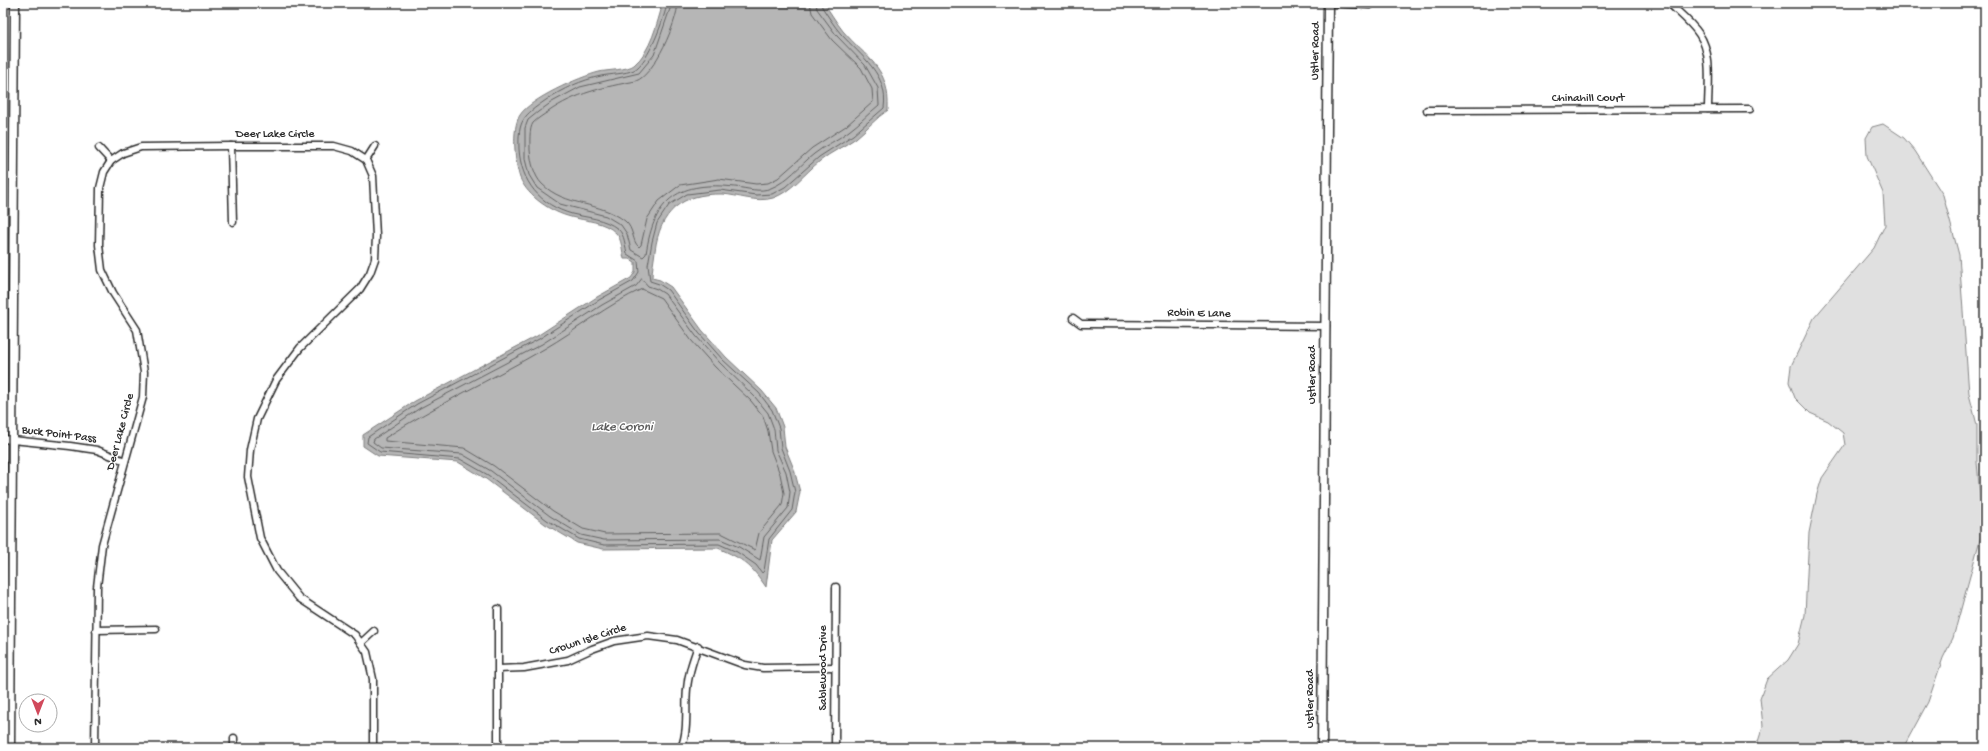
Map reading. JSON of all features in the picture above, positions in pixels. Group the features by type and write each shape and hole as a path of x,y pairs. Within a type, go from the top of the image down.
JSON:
{"street":[{"path":"10,748 7,634 12,441 15,3"},
{"path":"1328,3 1374,3"},
{"name":"Ustler Road","path":"1322,748 1328,3"},
{"path":"1669,3 1692,24 1705,45 1708,56 1708,109"},
{"name":"Chinahill Court","path":"1427,110 1750,109"},
{"path":"231,146 233,222"},
{"name":"Deer Lake Circle","path":"95,748 97,587 102,545 143,398 144,372 142,351 137,330 113,293 102,270 99,244 100,188 104,172 112,161 123,153 141,147 334,146 352,151 366,160"},
{"path":"373,748 374,679 367,652 355,635 299,598 277,571 260,538 248,477 250,450 257,419 276,380 300,348 360,290 370,274 375,259 376,229 374,176 366,160 375,146"},
{"path":"99,148 112,161"},
{"path":"3,176 14,176"},
{"name":"Robin E Lane","path":"1073,318 1081,324 1326,326"},
{"name":"Buck Point Pass","path":"3,439 97,450 125,461"},
{"name":"Sablewood Drive","path":"835,748 836,588"},
{"path":"498,609 498,748"},
{"path":"96,630 156,629"},
{"path":"361,643 374,631"},
{"name":"Crown Isle Circle","path":"499,669 524,668 568,660 592,649 632,637 662,637 698,646 745,665 763,668 835,667"},
{"path":"681,748 685,733 687,689 690,669 698,646"},
{"path":"234,738 234,748"}],"shaded area":[{"path":"1883,124 1904,138 1915,151 1943,195 1959,255 1969,394 1977,425 1977,462 1982,519 1981,536 1953,638 1943,658 1928,702 1903,748 1756,748 1763,726 1760,698 1767,679 1788,660 1798,644 1805,615 1809,533 1817,494 1822,478 1845,445 1843,433 1828,421 1810,413 1795,398 1789,382 1791,366 1814,318 1874,248 1885,225 1883,193 1867,156 1866,138 1872,127"}],"water":[{"name":"Lake Coroni","path":"663,3 824,3 843,31 881,73 888,95 888,110 879,116 856,138 820,161 798,182 780,195 773,198 760,200 722,194 695,197 684,201 675,208 662,226 658,237 652,278 660,280 671,287 702,330 726,357 762,391 776,408 783,427 785,447 794,469 800,492 796,512 772,540 766,587 756,573 746,563 718,548 603,549 577,543 545,524 486,479 458,462 378,456 363,446 363,435 415,401 537,336 597,297 631,278 635,272 635,262 630,259 624,259 621,242 616,233 606,226 595,222 563,215 541,203 524,185 518,172 515,155 515,137 517,121 520,115 534,102 556,89 590,75 603,71 627,68 634,65 649,45 656,28"}]}
